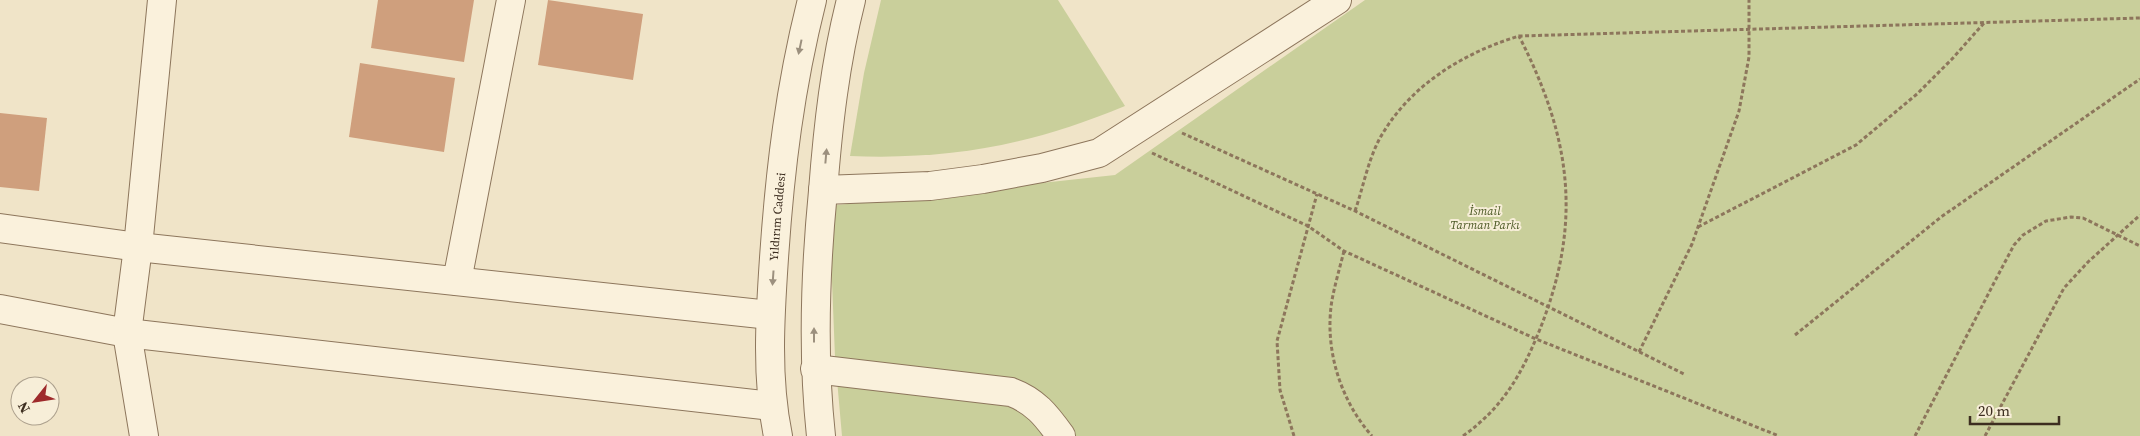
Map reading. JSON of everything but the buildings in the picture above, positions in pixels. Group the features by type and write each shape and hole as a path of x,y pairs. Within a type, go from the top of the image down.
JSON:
{"street":[{"path":"144,436 127,333 138,247 162,0"},
{"path":"457,281 511,0"},
{"name":"Yıldırım Caddesi","path":"778,436 772,406 770,315 782,152 790,97 812,0"},
{"path":"820,436 815,370 814,292 833,86 851,0"},
{"path":"823,190 912,187 983,179 1042,168 1099,153 1337,0"},
{"path":"0,228 138,247 770,315"},
{"path":"0,309 127,333 772,406"},
{"path":"815,370 1010,392 1035,403 1061,436"}],"path":[{"path":"1639,352 1667,299 1698,227 1739,111 1749,57 1749,0"},
{"path":"1355,211 1380,139 1397,113 1419,90 1443,70 1467,55 1520,36 2140,18"},
{"path":"1698,227 1856,145 1917,94 1985,22"},
{"path":"1463,436 1489,414 1509,391 1526,364 1548,309 1564,248 1567,224 1566,191 1552,116 1534,66 1520,36"},
{"path":"1795,335 1940,217 2140,79"},
{"path":"1152,120 1355,211 1548,309 1684,374"},
{"path":"1122,138 1308,226 1344,251 1536,339 1778,436"},
{"path":"1294,436 1280,390 1277,341 1317,194"},
{"path":"1985,436 2064,288 2117,234 2140,215"},
{"path":"1915,436 1996,278 2014,245 2023,235 2046,221 2071,217 2083,218 2140,246"},
{"path":"1344,251 1332,301 1332,345 1340,386 1349,406 1372,436"}],"green space":[{"path":"881,0 1058,0 1125,106 1057,131 990,147 923,155 887,157 850,156 864,73"},
{"name":"İsmail Tarman Parkı","path":"1365,0 2140,0 2140,436 842,436 835,357 829,206 1115,175"}]}
